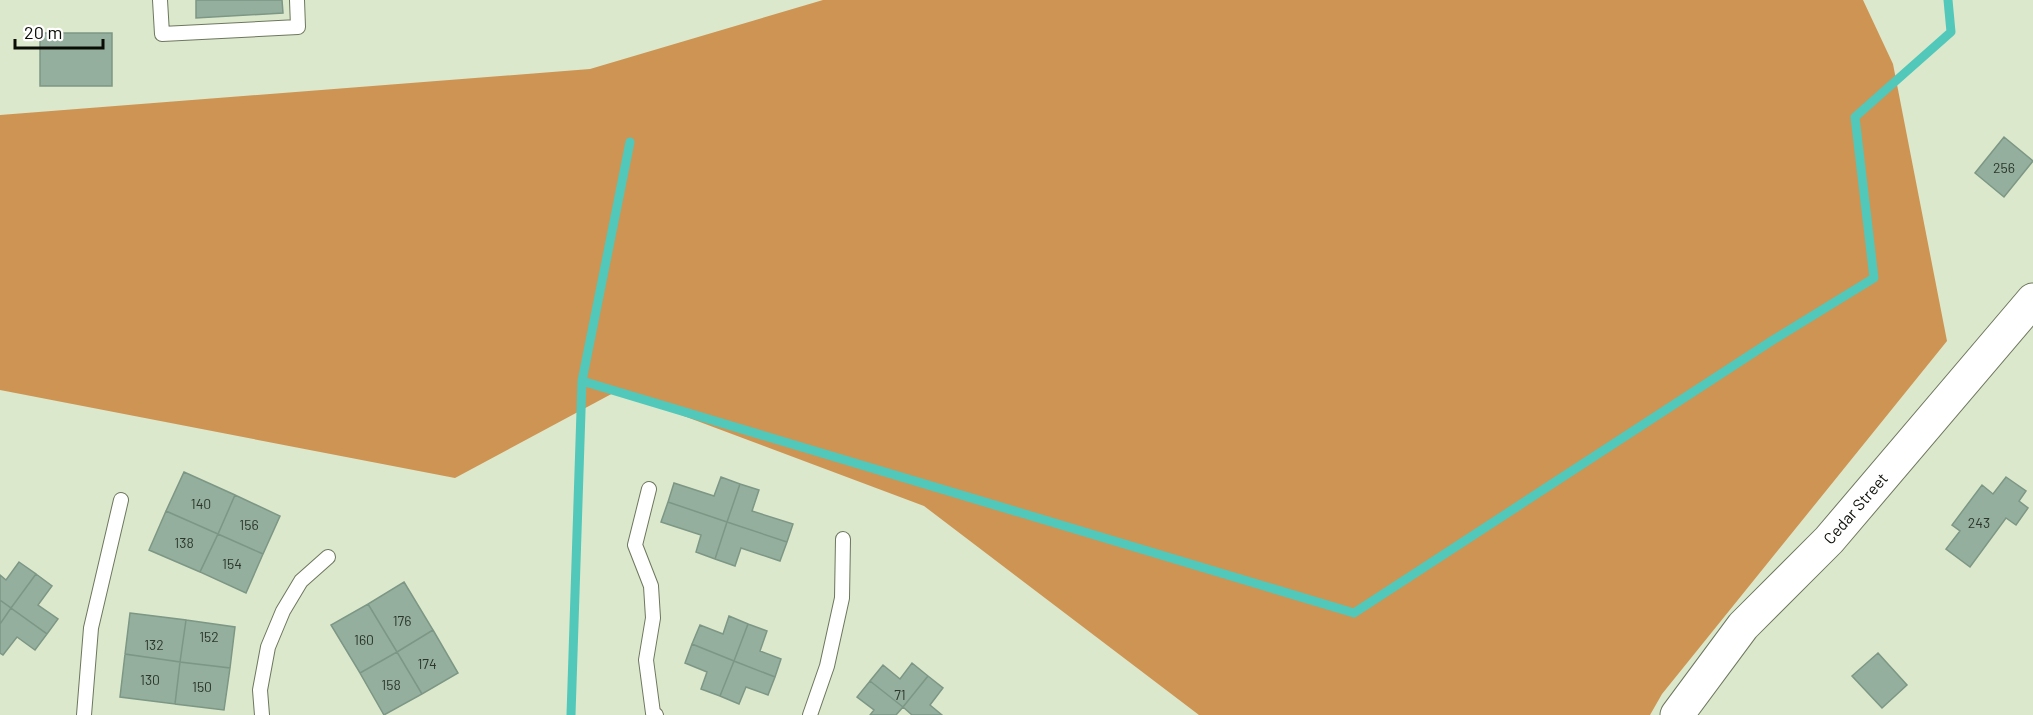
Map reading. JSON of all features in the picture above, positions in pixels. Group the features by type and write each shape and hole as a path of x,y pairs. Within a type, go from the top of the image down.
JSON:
{"street":[{"name":"Cedar Street","path":"1677,715 1743,626 1829,540 2033,300"}],"lane":[{"path":"160,0 162,34 298,27 297,0"},
{"path":"649,489 635,544 651,586 653,618 646,660 653,713 656,715"},
{"path":"84,715 91,628 121,500"},
{"path":"810,715 827,666 842,598 843,538"},
{"path":"262,715 260,690 268,647 283,612 301,581 327,556"}],"shaded area":[{"path":"823,0 1863,0 1893,64 1947,341 1662,694 1650,715 1199,715 924,506 617,391 455,478 0,390 0,115 590,69"}],"building":[{"path":"196,0 282,0 283,13 196,18"},
{"path":"40,33 112,33 112,86 40,86"},
{"path":"2004,137 2033,161 2004,197 1975,173"},
{"path":"184,472 235,495 218,534 166,511"},
{"path":"721,477 740,484 727,522 668,502 674,483 714,496"},
{"path":"2006,477 2026,491 2019,501 2028,508 2016,525 2006,518 1970,567 1946,549 1960,531 1952,525 1982,485 1993,494"},
{"path":"740,484 759,490 752,511 793,524 787,542 727,522"},
{"path":"235,495 280,516 263,554 218,534"},
{"path":"668,502 727,522 715,559 696,552 701,535 661,522"},
{"path":"166,511 218,534 200,572 149,550"},
{"path":"727,522 787,542 780,561 741,548 735,566 715,559"},
{"path":"218,534 263,554 246,593 200,572"},
{"path":"19,562 36,574 11,608 0,600 0,575 6,580"},
{"path":"36,574 52,586 38,605 58,619 47,634 11,608"},
{"path":"404,582 433,630 397,652 368,604"},
{"path":"0,600 11,608 0,624"},
{"path":"368,604 397,652 360,673 331,625"},
{"path":"11,608 47,634 35,650 17,637 3,655 0,653 0,624"},
{"path":"130,613 186,620 180,662 125,654"},
{"path":"729,616 748,624 734,661 692,644 700,625 723,634"},
{"path":"186,620 235,627 230,668 180,662"},
{"path":"748,624 767,631 760,651 781,659 775,677 734,661"},
{"path":"433,630 458,673 422,694 397,652"},
{"path":"692,644 734,661 720,696 701,689 707,672 685,663"},
{"path":"397,652 422,694 384,715 360,673"},
{"path":"1878,653 1907,685 1882,708 1852,676"},
{"path":"125,654 180,662 175,704 120,697"},
{"path":"734,661 775,677 768,695 746,687 739,704 720,696"},
{"path":"180,662 230,668 224,710 175,704"},
{"path":"912,663 928,676 903,707 870,681 883,665 900,679"},
{"path":"928,676 943,688 930,705 942,715 912,715 903,707"},
{"path":"870,681 903,707 896,715 870,715 874,710 857,697"}],"waterway":[{"path":"582,381 1354,613 1773,340 1874,278 1855,117 1951,32 1948,0"},
{"path":"571,715 582,381 630,142"}]}
